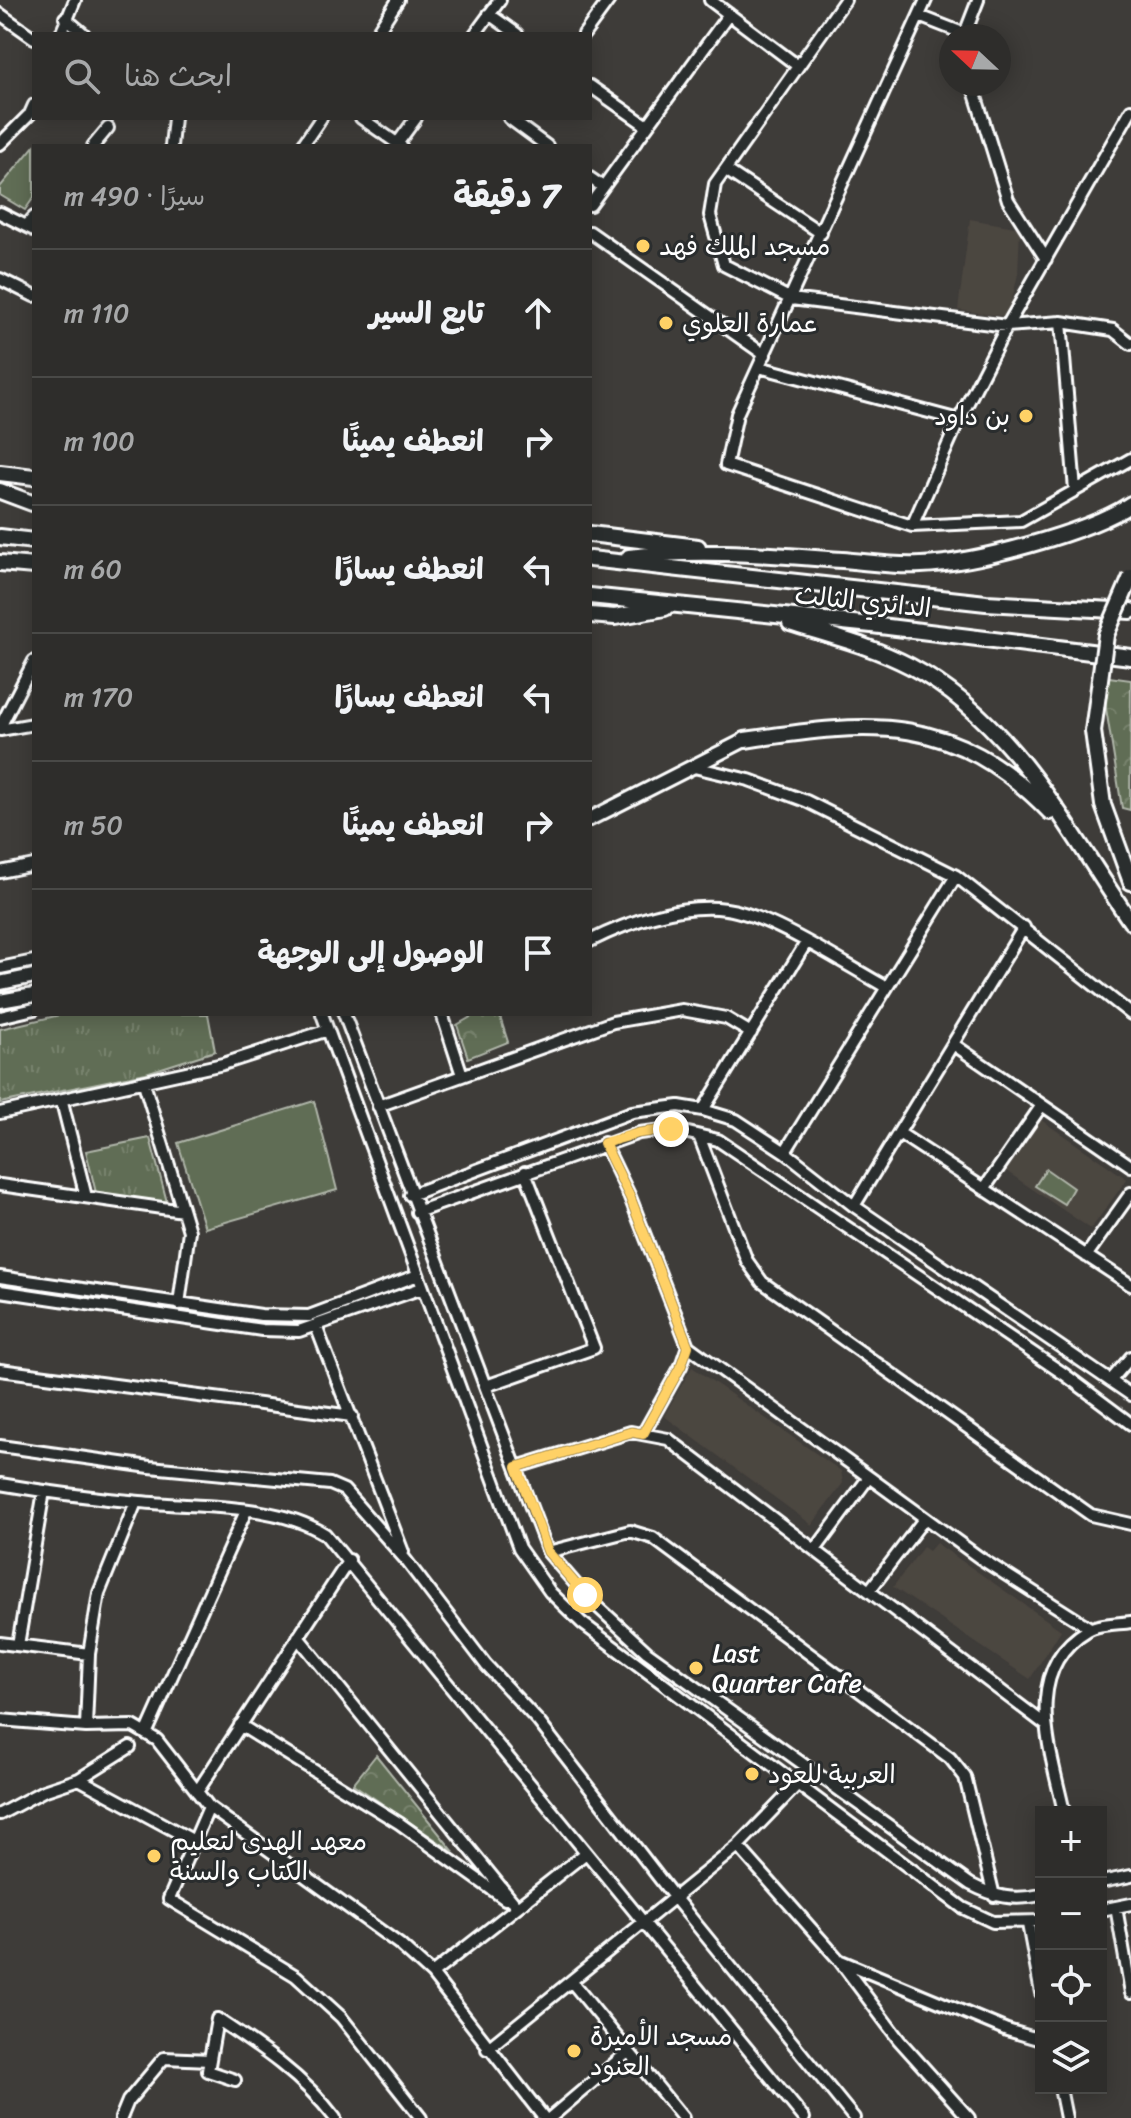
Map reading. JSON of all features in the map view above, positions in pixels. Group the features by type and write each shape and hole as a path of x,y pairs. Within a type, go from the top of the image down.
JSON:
{"highway":[{"path":"0,473 32,477"},
{"path":"0,491 32,503"},
{"path":"0,499 32,503"},
{"path":"592,534 758,554 922,565 1059,536 1111,518 1131,504"},
{"path":"5,539 32,541"},
{"path":"597,560 653,554 758,554"},
{"name":"الدائري الثالث","path":"597,560 986,603 1131,611"},
{"path":"0,563 32,566"},
{"path":"1131,577 1106,635 1093,731 1103,805 1131,882"},
{"name":"الدائري الثالث","path":"592,596 1131,657"},
{"path":"592,615 615,617 682,606"},
{"path":"759,614 863,645 912,667 974,708 1017,754 1131,922"},
{"path":"745,740 857,726 895,727 933,736 970,750 1006,772 1080,843"}],"main road":[{"path":"592,818 745,740"},
{"path":"0,983 32,976"},
{"path":"0,1001 32,995"}],"street":[{"path":"62,32 75,0"},
{"path":"377,32 398,0"},
{"path":"476,32 500,0"},
{"path":"585,32 609,0"},
{"path":"710,0 798,66"},
{"path":"845,0 715,184 710,215 718,254 724,265 791,299 1007,326 1061,322 1113,330 1131,344"},
{"path":"926,0 737,414 726,465 912,526 1021,521 1131,459"},
{"path":"968,24 978,0"},
{"path":"0,14 32,37"},
{"path":"489,14 514,32"},
{"path":"592,202 729,14"},
{"path":"919,16 939,24"},
{"path":"65,18 82,32"},
{"path":"592,87 647,126"},
{"path":"976,96 1008,200 1046,259"},
{"path":"0,144 32,110"},
{"path":"912,526 959,420 1007,326 1131,110"},
{"path":"171,144 174,120"},
{"path":"303,144 320,120"},
{"path":"364,120 398,144"},
{"path":"400,144 415,120"},
{"path":"512,120 544,144"},
{"path":"95,144 108,128"},
{"path":"726,170 821,233"},
{"path":"592,179 603,187"},
{"path":"0,213 30,228"},
{"path":"592,233 765,355"},
{"path":"0,279 32,295"},
{"path":"1061,322 1075,490"},
{"path":"759,367 959,420"},
{"path":"0,728 32,665"},
{"path":"0,728 32,724"},
{"path":"694,767 749,780 806,801 956,876 1131,1014"},
{"path":"0,872 32,865"},
{"path":"785,1152 956,876"},
{"path":"592,940 621,926 660,915 727,909 757,917 886,987"},
{"path":"854,1206 1024,927"},
{"path":"703,1110 806,943"},
{"path":"0,968 32,961"},
{"path":"0,1017 32,1009"},
{"path":"378,1106 613,1022 682,1010 726,1018 751,1033"},
{"path":"323,1016 519,1548 550,1592 582,1623 963,1908 993,1922 1035,1922"},
{"path":"345,1016 410,1195 548,1552 585,1595 647,1652 970,1884 994,1896 1020,1899 1035,1896"},
{"path":"443,1016 462,1075"},
{"path":"0,1113 62,1102 223,1064 328,1030"},
{"path":"953,1044 1131,1166"},
{"path":"144,1083 189,1231 179,1304"},
{"path":"62,1102 86,1197"},
{"path":"984,1189 1042,1105"},
{"path":"410,1195 632,1112 679,1106 703,1110 736,1120 785,1152 854,1206 1131,1395"},
{"path":"417,1212 639,1133 671,1129 718,1140 1064,1374 1131,1424"},
{"path":"899,1133 1131,1285"},
{"path":"699,1136 747,1261 762,1282 1091,1515 1131,1524"},
{"path":"604,1143 630,1197 688,1346 980,1558 1090,1628"},
{"path":"486,1386 594,1348 525,1172"},
{"path":"0,1185 183,1211"},
{"path":"1086,1256 1131,1193"},
{"path":"0,1277 261,1315 309,1316 418,1275"},
{"path":"0,1291 262,1330 299,1331 422,1288"},
{"path":"316,1326 405,1559"},
{"path":"643,1434 681,1366 688,1346"},
{"path":"1111,1380 1131,1357"},
{"path":"0,1370 352,1416"},
{"path":"517,1467 631,1432 668,1439 1046,1725"},
{"path":"0,1446 150,1467 330,1484 344,1490 405,1559 486,1665 538,1721 848,2116"},
{"path":"815,1550 869,1477"},
{"path":"0,1484 136,1502 246,1511 304,1521 325,1534 804,2118"},
{"path":"18,1645 44,1491"},
{"path":"86,1727 89,1654 99,1593 136,1502"},
{"path":"146,1734 246,1511"},
{"path":"869,1591 925,1518"},
{"path":"548,1552 630,1531 653,1538 950,1758 965,1777 994,1896"},
{"path":"197,1792 349,1560"},
{"path":"1063,1806 1043,1713 1048,1677 1067,1649 1090,1628 1131,1622"},
{"path":"298,1637 517,1907"},
{"path":"0,1643 89,1654"},
{"path":"0,1720 86,1727 133,1726 157,1740 209,1807 399,1944 432,1974 487,2049 544,2118"},
{"path":"240,1725 399,1823 517,1907"},
{"path":"0,1814 43,1791 79,1779 130,1747"},
{"path":"79,1779 194,1841"},
{"path":"487,2049 738,1846 798,1784"},
{"path":"209,1807 169,1899 296,1976 341,2017 421,2118"},
{"path":"738,1846 839,1960 899,2040 969,2118"},
{"path":"432,1974 586,1853"},
{"path":"1107,1881 1131,1876"},
{"path":"1107,1909 1131,1904"},
{"path":"1116,1907 1131,1993"},
{"path":"1028,1924 1035,1961"},
{"path":"839,1960 1007,2030 1035,2038"},
{"path":"571,1981 683,2118"},
{"path":"235,2080 208,2071 217,2019 267,2052 315,2091 335,2118"},
{"path":"550,2118 629,2051"},
{"path":"121,2118 128,2101 164,2058 210,2060"},
{"path":"1061,2094 1066,2118"}],"shaded area":[{"path":"970,219 1020,228 1018,274 1008,317 958,310"},
{"path":"1041,1120 1127,1179 1091,1229 1006,1171"},
{"path":"692,1367 841,1471 843,1483 812,1525 664,1416"},
{"path":"936,1543 1061,1630 1030,1679 893,1587 923,1547 929,1551"}],"green space":[{"path":"32,148 32,200 25,210 0,195 0,187"},
{"path":"1109,677 1131,680 1130,810 1122,808 1104,696"},
{"path":"55,1016 208,1016 215,1051 146,1073 0,1103 0,1029"},
{"path":"473,1016 500,1016 508,1042 468,1058 457,1025"},
{"path":"314,1101 337,1190 205,1228 178,1143"},
{"path":"150,1138 167,1202 96,1193 86,1151"},
{"path":"1046,1169 1073,1188 1064,1204 1035,1186"},
{"path":"376,1755 454,1852 353,1784"}],"place":[{"name":"مسجد الملك فهد","path":"643,246"},
{"name":"عمارة العلوي","path":"666,323"},
{"name":"بن داود","path":"1026,416"},
{"name":"Last Quarter Cafe","path":"696,1668"},
{"name":"العربية للعود","path":"752,1774"},
{"name":"معهد الهدى لتعليم الكتاب والسنة","path":"154,1856"},
{"name":"مسجد الأميرة العنود","path":"574,2051"}],"route":[{"path":"585,1595 548,1552 517,1467 631,1432 643,1434 681,1366 688,1346 630,1197 604,1143 639,1133 671,1129"}]}
